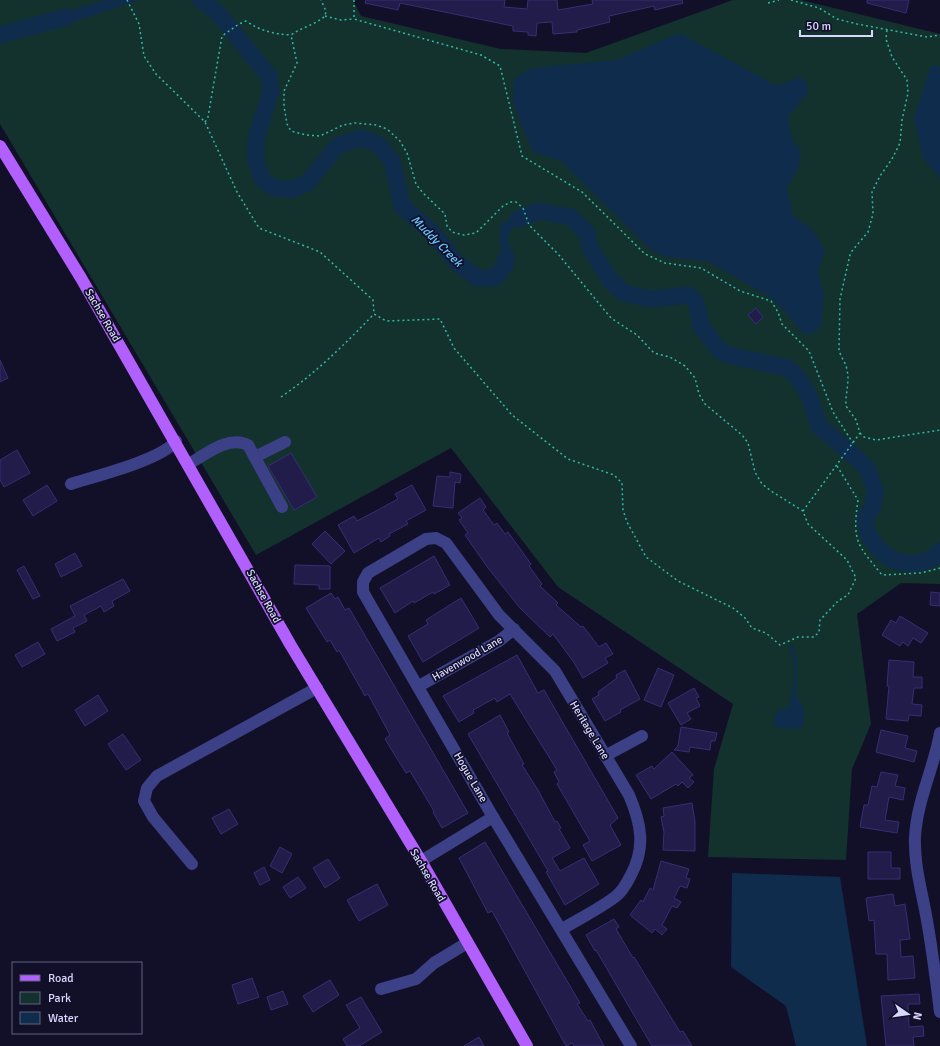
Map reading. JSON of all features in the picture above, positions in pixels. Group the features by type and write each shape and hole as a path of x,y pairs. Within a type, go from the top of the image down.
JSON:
{"main road":[{"name":"Sachse Road","path":"0,146 70,259 317,688 421,862 527,1046"}],"street":[{"path":"71,484 124,468 166,450 176,441"},
{"path":"189,464 228,442 241,441 248,445 282,507"},
{"path":"255,457 285,442"},
{"name":"Heritage Lane","path":"436,538 446,543 499,615 555,671 629,795 636,812 641,830 641,847 631,877 616,896 562,929"},
{"name":"Hogue Lane","path":"436,538 426,539 373,570 365,577 362,587 366,597 419,686 493,817 562,929 631,1046"},
{"name":"Havenwood Lane","path":"419,686 499,641 514,629"},
{"path":"192,864 153,818 144,801 147,788 157,776 317,688"},
{"path":"940,733 936,767 918,814 915,858 930,936 940,1012"},
{"path":"605,756 642,736"},
{"path":"421,862 493,817"},
{"path":"381,989 416,978 434,963 467,943"}],"path":[{"path":"127,0 139,24 144,56 156,74 205,122 237,192 259,228 320,252 373,300 374,314 332,356 301,384 281,397"},
{"path":"291,36 298,29 320,20 325,16 326,11 321,0"},
{"path":"354,0 354,19"},
{"path":"768,2 780,0"},
{"path":"791,0 819,8 837,18 927,37 940,35"},
{"path":"325,16 341,20 354,19 481,55 500,66 522,156 582,192 645,254 665,263 701,268 740,291 771,301 778,312 782,324 809,351 833,412 852,444"},
{"path":"205,122 208,117 222,36 246,21 258,29 271,33 291,36"},
{"path":"887,28 886,39 892,57 907,80 908,93 902,120 900,143 872,192 873,214 868,232 852,251 839,305 840,357 847,368 848,383 846,406 856,420 860,433 864,437 876,440 940,430"},
{"path":"291,36 297,63 284,91 284,106 287,124 291,131 306,135 320,136 343,125 355,123 376,125 387,129 400,141 407,153 416,184 423,194 445,214 447,226 452,232 464,235 476,233 503,206 511,202 516,202 523,208 529,225 558,254 612,318 637,335 654,353 670,357 685,366 695,378 699,394 705,404 742,435 748,443 755,472 762,484 803,511 808,524 847,560 856,578 848,595 838,601 820,620 819,632 814,637 798,637 780,645 766,633 752,628 745,618 733,608 678,581 646,557 627,522 623,510 622,484 614,475 568,459 512,415 454,348 440,319 386,321 374,314"},
{"path":"803,511 860,433"},
{"path":"837,466 858,500 854,524 858,544 882,575 921,573 940,568"}],"green space":[{"path":"0,0 353,0 361,16 501,49 586,53 733,0 801,0 940,34 940,584 901,583 857,614 871,724 852,769 846,860 708,857 714,769 733,704 558,587 451,448 256,555 0,124"}],"water":[{"path":"105,0 139,0 55,28 45,27 44,21 49,17"},
{"path":"679,33 777,86 800,77 807,84 808,93 788,116 792,140 801,152 798,168 787,188 793,216 812,230 825,250 818,272 824,295 821,326 812,334 802,333 772,298 707,261 666,257 651,250 561,161 533,152 513,103 514,79 533,68 617,60"},
{"path":"931,66 940,66 940,179 923,158 914,117"},
{"path":"536,208 543,215 531,216 519,222 510,232 508,238 509,244 514,252 509,269 501,281 495,278 492,271 503,254 500,243 500,224 508,221 518,213"},
{"path":"792,644 797,661 796,696 804,709 803,726 797,729 775,727 774,722 777,712 788,708 791,699 794,667 789,646"},
{"path":"732,873 840,877 867,1046 796,1046 786,1006 731,967"}],"building":[{"path":"366,0 505,0 504,7 527,9 528,0 557,0 558,10 593,4 592,0 682,0 683,3 655,10 654,6 609,16 610,22 577,30 577,32 553,34 552,22 537,23 536,36 528,35 528,32 513,31 513,26 400,3 398,10 365,3"},
{"path":"867,0 909,0 906,13 867,3"},
{"path":"756,308 763,317 756,324 748,315"},
{"path":"0,360 8,378 0,382"},
{"path":"17,450 30,473 4,487 0,480 0,460"},
{"path":"291,453 317,497 294,510 268,466"},
{"path":"450,472 461,474 460,483 455,482 453,508 433,506 437,476 450,477"},
{"path":"47,485 57,501 33,516 23,500"},
{"path":"412,485 426,510 406,521 408,524 389,534 390,536 381,542 379,538 354,553 338,525 354,516 357,521 376,511 398,499 395,494"},
{"path":"480,498 486,507 483,510 494,525 497,523 505,534 508,532 531,564 529,566 542,584 540,586 558,603 556,605 581,627 583,626 599,647 606,643 613,654 605,658 608,663 583,678 573,661 553,634 550,637 520,608 488,568 465,535 468,533 459,520 462,518 458,513"},
{"path":"325,531 345,551 331,564 312,544"},
{"path":"75,553 82,566 61,577 55,564"},
{"path":"434,556 450,585 434,594 433,592 414,603 413,601 395,613 380,588"},
{"path":"295,565 330,566 330,589 319,589 319,585 294,584"},
{"path":"24,566 40,596 33,599 17,570"},
{"path":"123,579 130,591 112,601 114,606 104,612 101,606 84,615 87,621 73,628 75,632 57,641 51,629 75,616 70,606"},
{"path":"931,592 940,593 940,606 930,605"},
{"path":"331,593 335,599 338,597 345,610 349,608 468,813 442,828 433,812 434,811 410,771 406,773 385,739 390,735 368,694 365,696 339,650 337,652 330,640 327,642 306,608"},
{"path":"461,598 479,628 423,662 408,636 428,624 426,620"},
{"path":"900,616 928,633 921,643 913,638 908,646 903,642 900,646 882,635 891,620 896,623"},
{"path":"38,642 45,654 22,667 15,655"},
{"path":"517,655 538,693 544,690 618,818 610,825 621,845 592,861 583,845 590,841 557,784 559,782 554,772 557,770 510,694 497,702 495,698 473,710 474,713 459,722 443,696"},
{"path":"889,660 914,662 913,677 922,677 922,688 914,688 912,704 922,705 921,716 909,715 908,721 886,719 889,686 887,686"},
{"path":"658,668 674,675 661,707 644,700"},
{"path":"625,670 640,699 620,710 621,712 605,721 592,699 599,695 598,692 617,678 616,675"},
{"path":"694,688 699,697 696,698 700,706 687,713 691,719 681,725 668,703"},
{"path":"98,695 108,711 85,726 75,710"},
{"path":"500,715 509,732 507,733 524,764 522,765 538,790 555,822 557,821 561,828 559,829 570,848 552,858 560,871 584,858 599,884 565,905 546,872 548,871 468,734"},
{"path":"681,727 717,733 715,741 711,741 710,750 690,747 689,752 674,750 678,746"},
{"path":"881,730 908,736 905,748 917,751 914,762 876,752"},
{"path":"123,734 141,760 126,770 108,744"},
{"path":"672,752 693,775 689,778 694,782 688,788 682,782 678,786 676,784 651,799 636,775 652,766 654,769"},
{"path":"881,772 898,775 895,786 905,788 903,800 889,797 885,820 899,822 897,833 860,827 864,805 868,805 872,786 877,787"},
{"path":"692,803 695,822 695,851 663,850 664,832 661,817 664,816 663,808"},
{"path":"229,809 238,824 221,834 212,818"},
{"path":"485,842 580,1003 577,1004 588,1021 590,1020 604,1046 574,1046 572,1043 566,1046 492,911 488,913 459,858"},
{"path":"280,847 292,854 282,873 270,866"},
{"path":"868,852 891,852 891,868 900,868 900,879 868,879"},
{"path":"328,859 340,878 325,888 313,868"},
{"path":"661,861 689,869 686,878 690,879 687,888 680,886 674,898 681,902 677,908 672,906 662,925 667,929 662,935 655,929 652,933 630,915 641,900 643,902 650,888 653,890"},
{"path":"264,867 270,880 260,885 254,873"},
{"path":"298,877 306,888 290,898 283,887"},
{"path":"377,884 388,905 359,921 347,900"},
{"path":"893,894 895,906 905,904 910,939 900,940 901,957 913,956 915,978 888,980 887,954 876,954 874,920 869,921 866,898"},
{"path":"614,919 619,927 616,929 633,958 634,957 680,1032 683,1031 692,1046 652,1046 586,935"},
{"path":"252,978 259,997 238,1004 232,985"},
{"path":"330,980 339,995 313,1012 303,996"},
{"path":"283,991 288,1004 271,1010 267,997"},
{"path":"919,994 920,1004 908,1004 909,1027 923,1026 924,1036 913,1037 914,1046 886,1046 881,996"},
{"path":"361,997 382,1032 359,1046 347,1046 343,1039 360,1028 346,1005"},
{"path":"479,1037 484,1046 464,1046"}],"waterway":[{"name":"Muddy Creek","path":"201,0 217,12 269,76 271,91 256,139 256,163 263,180 274,188 291,190 307,183 338,145 362,138 379,145 392,161 402,206 433,233 457,263 478,278 495,278 505,265 506,258"},
{"name":"Muddy Creek","path":"0,35 66,17"},
{"name":"Muddy Creek","path":"518,219 539,211 571,217 587,233 590,248 611,281 624,293 651,299 689,295 696,302 701,326 720,351 732,356 788,368 798,378 809,396 819,426 859,460 868,470 875,491 873,506 865,519 869,535 878,548 890,558 905,563 928,560 940,551"}]}
